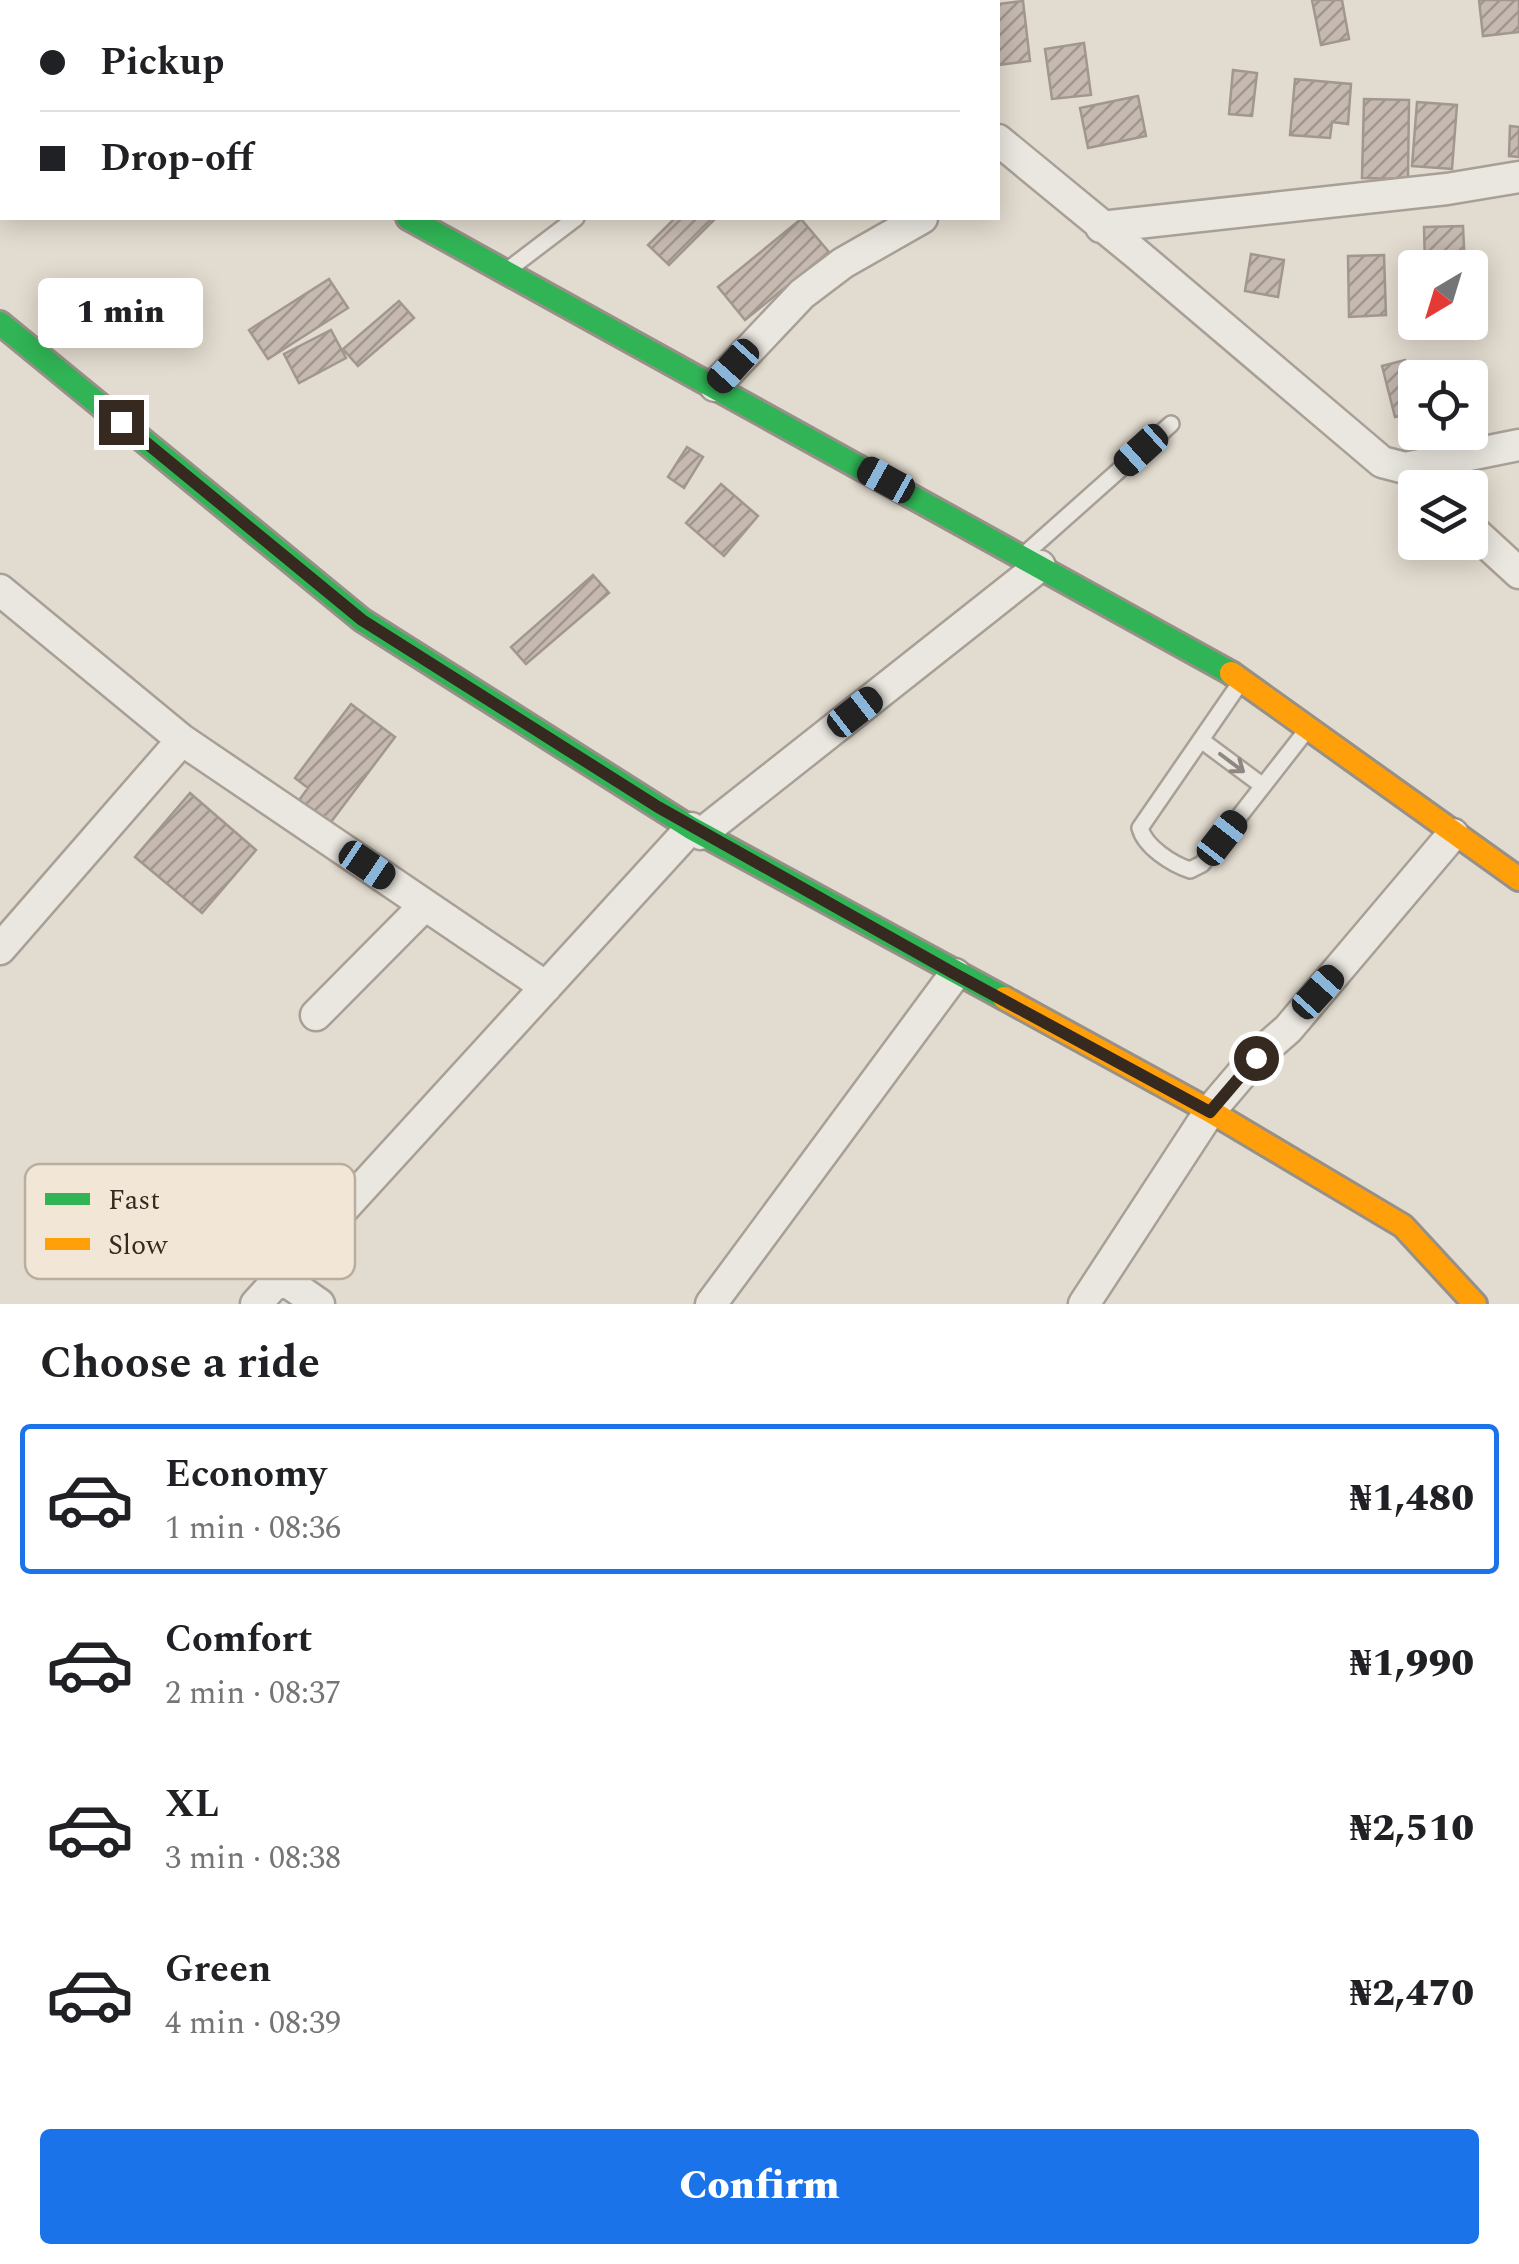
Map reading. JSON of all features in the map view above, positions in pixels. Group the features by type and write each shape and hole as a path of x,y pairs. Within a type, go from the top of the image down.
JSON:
{"street":[{"path":"1000,142 1382,462 1399,470"},
{"path":"1101,228 1519,177"},
{"path":"412,220 1243,680 1519,879"},
{"path":"715,386 802,294 842,264 919,220"},
{"path":"0,323 362,620 696,831 1210,1112 1402,1226 1476,1304"},
{"path":"1441,470 1519,445"},
{"path":"1488,545 1519,573"},
{"path":"355,1196 546,986 696,831 1031,561"},
{"path":"0,590 182,740 546,986"},
{"path":"0,949 182,740"},
{"path":"1084,1304 1210,1112 1256,1058 1288,1030 1453,834"},
{"path":"316,1015 425,905"},
{"path":"712,1304 955,974"},
{"path":"256,1304 279,1279"},
{"path":"281,1279 318,1304"}],"lane":[{"path":"506,271 573,220"},
{"path":"1031,561 1170,424"},
{"path":"1243,680 1140,828 1143,839 1178,866 1190,870 1202,864 1309,727"},
{"path":"1201,740 1262,786"}],"building":[{"path":"1312,0 1342,0 1349,39 1321,45"},
{"path":"1479,0 1519,0 1519,32 1483,36"},
{"path":"1023,1 1030,61 1000,65 1000,4"},
{"path":"1084,43 1091,95 1052,99 1045,49"},
{"path":"1233,70 1257,73 1252,116 1229,114"},
{"path":"1295,79 1351,84 1348,124 1332,122 1330,138 1290,135"},
{"path":"1138,96 1146,136 1088,148 1080,108"},
{"path":"1364,99 1409,100 1408,179 1362,178"},
{"path":"1417,102 1457,105 1452,169 1412,166"},
{"path":"1510,126 1519,127 1519,157 1509,156"},
{"path":"673,220 714,220 669,265 648,245"},
{"path":"800,220 829,252 745,320 718,287"},
{"path":"1463,226 1464,250 1425,250 1424,227"},
{"path":"1251,254 1284,260 1278,297 1245,291"},
{"path":"1384,255 1386,315 1349,317 1348,256"},
{"path":"329,279 348,308 268,359 249,330"},
{"path":"399,301 414,318 358,366 343,349"},
{"path":"331,330 346,358 299,383 284,354"},
{"path":"1398,362 1398,416 1395,417 1382,366"},
{"path":"687,447 703,457 684,488 668,477"},
{"path":"721,484 758,516 724,556 686,523"},
{"path":"593,575 609,593 526,664 511,647"},
{"path":"351,704 395,737 328,826 297,803 308,788 295,778"},
{"path":"190,793 256,850 202,913 135,857"}],"traffic: fast":[{"path":"412,220 1231,673"},
{"path":"0,323 362,620 691,828 1004,998"}],"traffic: slow":[{"path":"1231,673 1519,879"},
{"path":"1004,998 1210,1111 1403,1226 1475,1304"}],"route":[{"path":"121,422 362,620 691,828 1210,1112 1256,1058"}]}
